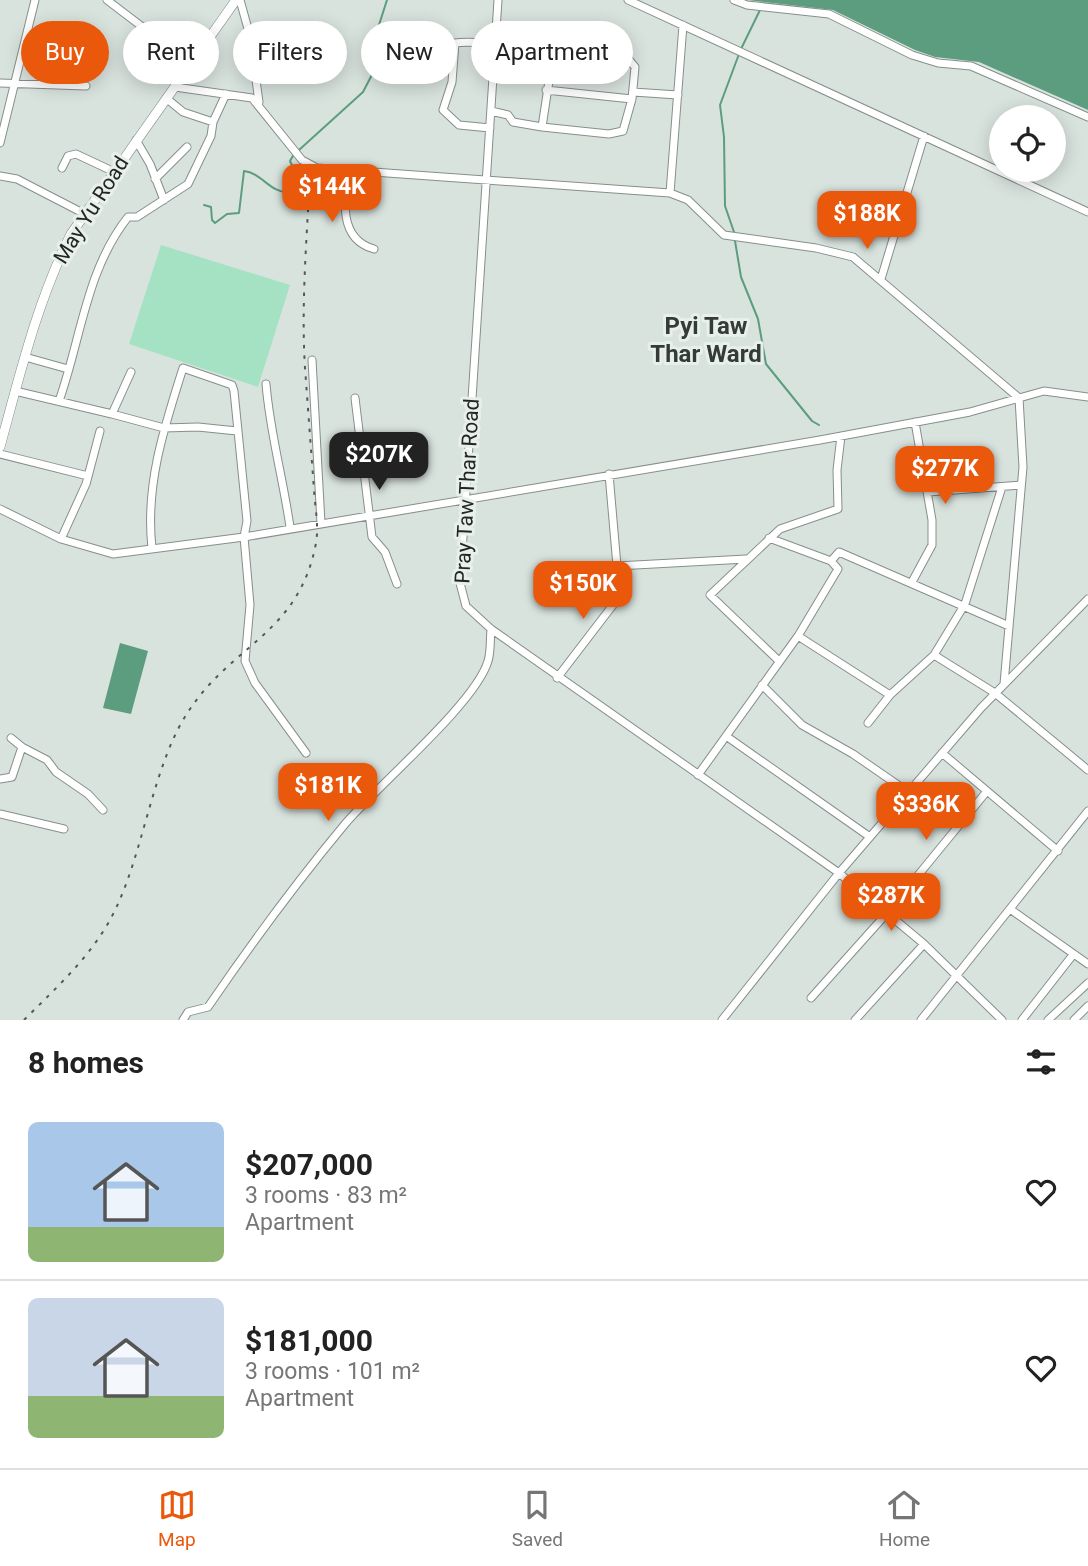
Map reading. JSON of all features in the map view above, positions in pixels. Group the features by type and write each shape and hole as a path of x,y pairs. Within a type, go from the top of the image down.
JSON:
{"main road":[{"name":"May Yu Road","path":"216,21 230,0"},
{"name":"May Yu Road","path":"219,24 238,0"},
{"name":"May Yu Road","path":"0,426 38,293 50,261 79,211 108,169 172,84"},
{"name":"May Yu Road","path":"0,447 43,295 71,234 177,84"}],"street":[{"path":"0,143 35,0"},
{"path":"107,0 135,21"},
{"path":"238,0 250,36 259,103"},
{"name":"Pray Taw Thar Road","path":"497,21 498,0"},
{"path":"628,0 1088,212"},
{"path":"734,0 747,5 829,14 912,55 938,63 971,66 1088,117"},
{"path":"670,192 682,25"},
{"path":"471,43 456,43 452,82 443,110 459,125 490,128"},
{"path":"491,111 508,115 513,122 618,134 626,124 633,96 633,64"},
{"path":"0,83 86,86"},
{"name":"Pray Taw Thar Road","path":"493,84 461,591 468,609 557,678 839,873 925,944 1002,1020"},
{"path":"542,127 547,84"},
{"path":"175,87 246,96 259,103 299,156 317,168 670,192 688,200 724,235 817,248 853,257 1019,398 1021,485 1004,684"},
{"path":"546,90 633,96 678,95"},
{"path":"59,401 81,320 107,247 128,217 136,217 188,184 211,136 213,122 226,94"},
{"path":"166,99 183,112 213,122"},
{"path":"881,279 925,136"},
{"path":"136,140 163,200"},
{"path":"155,179 187,148"},
{"path":"62,168 68,156 76,154 108,169"},
{"path":"349,171 344,216 352,232 367,247 374,249"},
{"path":"0,176 17,179 79,211"},
{"path":"25,357 68,369"},
{"path":"312,360 321,523"},
{"path":"152,548 150,528 155,461 183,368 232,385 247,521 244,537 250,605 245,661 254,682 306,753"},
{"path":"112,414 131,372"},
{"path":"266,384 270,433 282,472 290,527"},
{"path":"15,391 164,428 198,427 237,432"},
{"path":"0,509 61,539 113,554 244,537 467,497 841,436 970,412 1044,391 1088,397"},
{"path":"355,398 372,537 386,552 397,584"},
{"path":"912,582 932,545 928,492 915,422"},
{"path":"61,539 88,477 100,431"},
{"path":"779,661 710,595 780,529 838,509 837,470 841,436"},
{"path":"0,454 88,477"},
{"path":"557,678 615,601 617,566 610,474"},
{"path":"928,492 1021,485"},
{"path":"868,723 890,695 934,655 965,604 1002,487"},
{"path":"698,775 798,636 838,569 831,561 769,538"},
{"path":"831,561 839,552 965,604 1009,626"},
{"path":"617,566 746,559"},
{"path":"722,1020 839,873 908,792 995,693 1088,599"},
{"path":"183,1020 188,1012 208,1007 260,930 275,916 346,822 466,697 488,662 491,629"},
{"path":"798,636 890,695"},
{"path":"934,655 995,693 1088,770"},
{"path":"762,685 802,725 853,754 908,792"},
{"path":"726,736 870,837"},
{"path":"11,738 47,760 56,772 88,794 103,810"},
{"path":"0,779 12,777 22,747"},
{"path":"942,753 1058,851"},
{"path":"811,998 888,912 987,791"},
{"path":"921,1020 1088,811"},
{"path":"0,814 64,829"},
{"path":"1010,909 1088,965"},
{"path":"855,1020 925,944"},
{"path":"1022,1020 1072,956"},
{"path":"1048,1020 1088,983"},
{"path":"1074,1020 1088,1006"}],"shaded area":[{"path":"748,0 1088,0 1088,110 979,62 935,57 915,50 833,10"},
{"path":"161,245 290,285 258,387 129,344"},
{"path":"120,643 148,651 131,714 103,708"}],"waterway":[{"path":"299,150 363,92 377,65 378,28 387,0"},
{"path":"741,49 760,10"},
{"path":"734,232 725,206 724,137 720,105 739,54"},
{"path":"204,205 211,207 212,220 215,223 227,214 239,213 244,171 256,175 277,190 289,192 295,172 290,161 294,154"},
{"path":"735,241 741,277 758,319 766,364 812,421 819,425"}],"railway":[{"path":"24,1020 76,967 108,923 135,858 166,756 188,712 205,689 280,619 307,574 317,530 304,344 310,172"}],"district":[{"name":"Pyi Taw Thar Ward","path":"706,340"}]}
